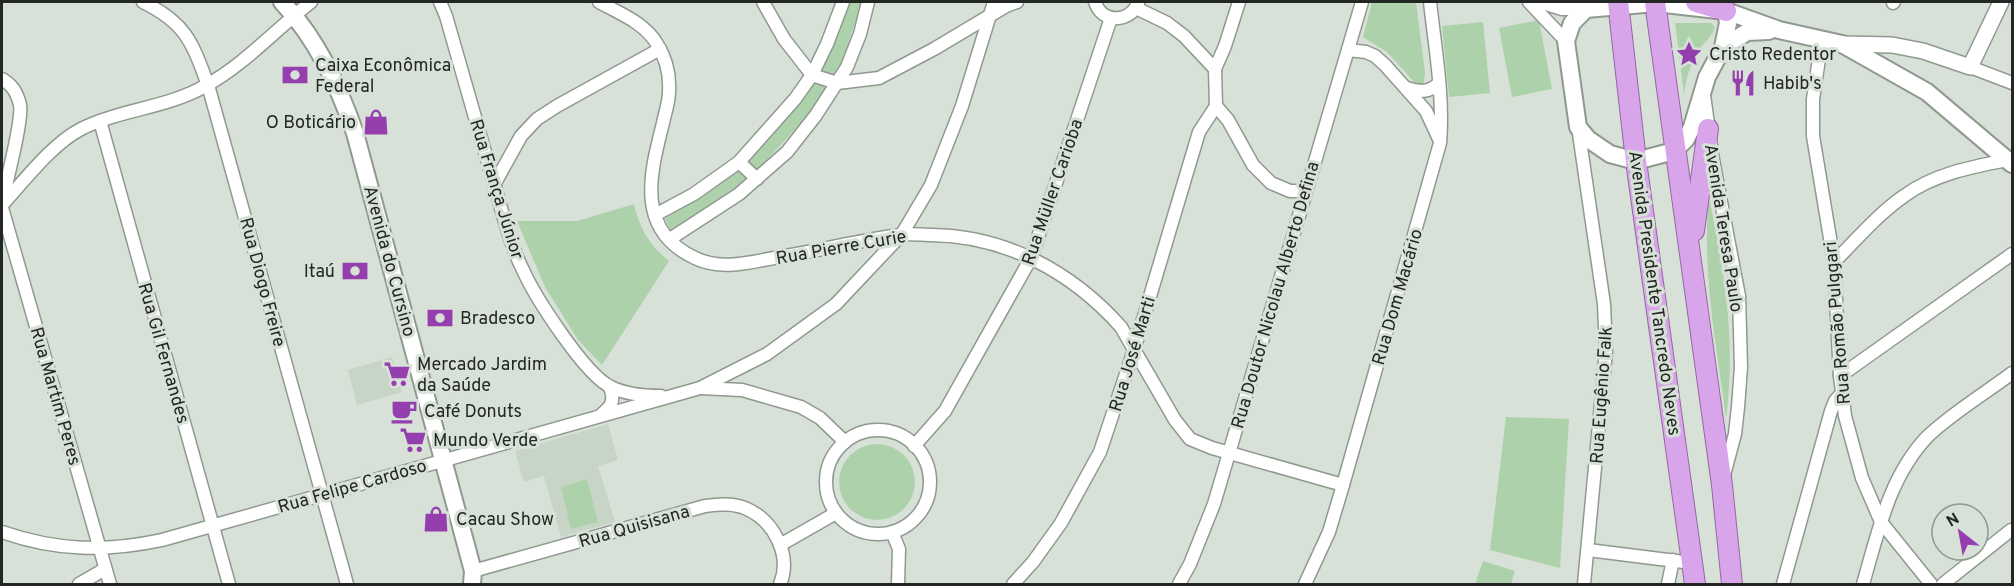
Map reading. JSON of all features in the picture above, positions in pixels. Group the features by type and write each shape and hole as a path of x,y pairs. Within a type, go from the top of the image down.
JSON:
{"highway":[{"path":"1655,2 1722,485 1732,585"},
{"path":"1696,2 1726,11"},
{"name":"Avenida Presidente Tancredo Neves","path":"1618,4 1683,561 1695,585"},
{"path":"1691,254 1708,129"}],"main road":[{"name":"Avenida do Cursino","path":"282,2 294,15 321,55 342,97 355,133 476,580"},
{"path":"1566,41 1572,23 1586,9 1655,2 1726,11 1779,30 1842,44 1927,92 2010,162"},
{"name":"Avenida Teresa Paulo","path":"1703,89 1709,70 1723,46 1728,23 1726,11"},
{"path":"1723,46 1752,31 1779,30"},
{"name":"Rua Eugênio Falk","path":"1566,41 1578,127"},
{"path":"1578,127 1593,143 1610,154 1636,161 1674,151 1686,139 1692,127 1703,89"}],"street":[{"name":"Rua Diogo Freire","path":"143,2 169,16 186,33 208,85 347,585"},
{"path":"2,205 67,139 79,130 99,121 176,99 208,85 240,62 311,2"},
{"name":"Rua França Júnior","path":"440,2 447,16 516,255 524,273 582,362 610,387 639,394 677,395"},
{"name":"Rua Pierre Curie","path":"599,2 638,24 660,49 668,73 669,94 650,188 655,215 670,239 693,258 725,266 902,234 940,235 1006,247 1064,276 1094,299 1121,327 1175,420 1186,435 1196,443 1343,485"},
{"path":"763,2 783,39 812,75 837,83 879,78 1017,2"},
{"path":"655,215 694,194 739,162 795,99 812,75 843,2"},
{"path":"670,239 739,194 787,152 816,115 847,67 857,42 868,2"},
{"name":"Rua Felipe Cardoso","path":"2,532 39,543 101,549 130,547 598,418 700,388 734,373 767,354 836,304 902,234 931,185 962,106 994,2"},
{"path":"1095,2 1100,11 1111,18 1125,17 1137,5 1184,36 1215,69"},
{"path":"1239,2 1215,69 1216,106 1228,120 1253,165 1271,183 1290,191 1305,191"},
{"name":"Rua Doutor Nicolau Alberto Defina","path":"1179,585 1214,504 1362,2"},
{"name":"Rua Dom Macário","path":"1305,585 1329,532 1440,143 1442,120 1430,2"},
{"path":"1529,2 1566,41"},
{"path":"1539,2 1586,9"},
{"path":"1970,67 2001,2"},
{"name":"Rua Müller Carioba","path":"914,446 945,411 1031,258 1111,18"},
{"name":"Rua Romão Pulggari","path":"1822,39 1813,99 1813,136 1834,262 1840,376 1851,440 1862,478 1881,522 1931,585"},
{"path":"1842,44 1892,45 1923,51 2013,83"},
{"path":"495,183 521,136 537,119 660,49"},
{"path":"1348,50 1366,52 1375,56 1407,88 1426,111 1440,143"},
{"path":"2,78 16,91 21,107 2,205"},
{"path":"1407,88 1426,91 1439,82"},
{"name":"Avenida Teresa Paulo","path":"1703,89 1708,129 1739,296 1741,367 1738,407 1735,434 1722,485"},
{"name":"Rua José Marti","path":"1013,585 1061,523 1100,452 1134,350 1199,132 1216,106"},
{"name":"Rua Gil Fernandes","path":"99,121 229,585"},
{"name":"Rua Eugênio Falk","path":"1578,127 1604,304 1606,351 1584,585"},
{"path":"484,147 499,154 512,153"},
{"path":"1584,170 1591,154 1596,152 1610,154"},
{"path":"739,162 757,179"},
{"path":"1834,262 1887,209 1918,186 1946,174 2010,162"},
{"name":"Rua Martim Peres","path":"2,205 110,585"},
{"path":"1840,376 2013,254"},
{"path":"734,373 742,390"},
{"path":"1863,585 1881,522 1896,481 1909,460 1928,437 2013,373"},
{"path":"598,418 609,409 613,402 614,396 610,387"},
{"name":"Rua Felipe Cardoso","path":"700,388 742,390 801,407 820,418 845,442"},
{"path":"1784,585 1831,411 1835,401 1842,393"},
{"path":"878,431 895,434 914,446 923,458 929,479 924,506 913,520 892,532 880,534 862,532 846,523 836,513 827,494 826,476 831,459 845,442 859,434 878,431"},
{"path":"1825,435 1839,434 1851,440"},
{"name":"Rua Quisisana","path":"476,580 705,506 721,504 731,504 748,509 764,520 774,532 780,545"},
{"path":"780,585 783,562 780,545 836,513"},
{"path":"1943,585 2011,530"},
{"path":"892,532 899,549 898,585"},
{"path":"1588,550 1683,561 1668,585"},
{"path":"79,585 105,569"}],"shaded area":[{"path":"392,357 402,392 357,405 348,370"},
{"path":"608,424 618,460 598,466 615,522 561,537 544,476 524,482 515,451"}],"green space":[{"path":"850,2 862,2 842,62 810,113 755,173 714,203 671,230 665,219 752,158 800,103 821,71"},
{"path":"1372,2 1416,2 1425,72 1422,85 1416,84 1387,52 1363,37"},
{"path":"1539,20 1552,89 1512,97 1499,28"},
{"path":"1483,22 1490,93 1449,97 1442,26"},
{"path":"1675,23 1711,23 1715,27 1693,61 1684,95"},
{"path":"1709,197 1720,253 1727,307 1730,362 1726,419 1708,281"},
{"path":"634,204 646,236 669,261 602,365 578,340 545,287 517,221 577,221"},
{"path":"1506,417 1569,419 1560,568 1490,550"},
{"path":"877,444 892,447 904,455 912,467 915,482 912,497 904,509 892,517 877,520 862,517 850,509 842,497 839,482 842,467 850,455 862,447"},
{"path":"587,479 598,522 571,529 561,487"},
{"path":"1483,561 1515,571 1511,584 1475,584"}],"place":[{"name":"Cristo Redentor","path":"1689,54"},
{"name":"Caixa Econômica Federal","path":"295,75"},
{"name":"Habib's","path":"1743,83"},
{"name":"O Boticário","path":"376,122"},
{"name":"Itaú","path":"355,271"},
{"name":"Bradesco","path":"440,318"},
{"name":"Mercado Jardim da Saúde","path":"397,374"},
{"name":"Café Donuts","path":"404,411"},
{"name":"Mundo Verde","path":"413,440"},
{"name":"Cacau Show","path":"436,519"}]}
